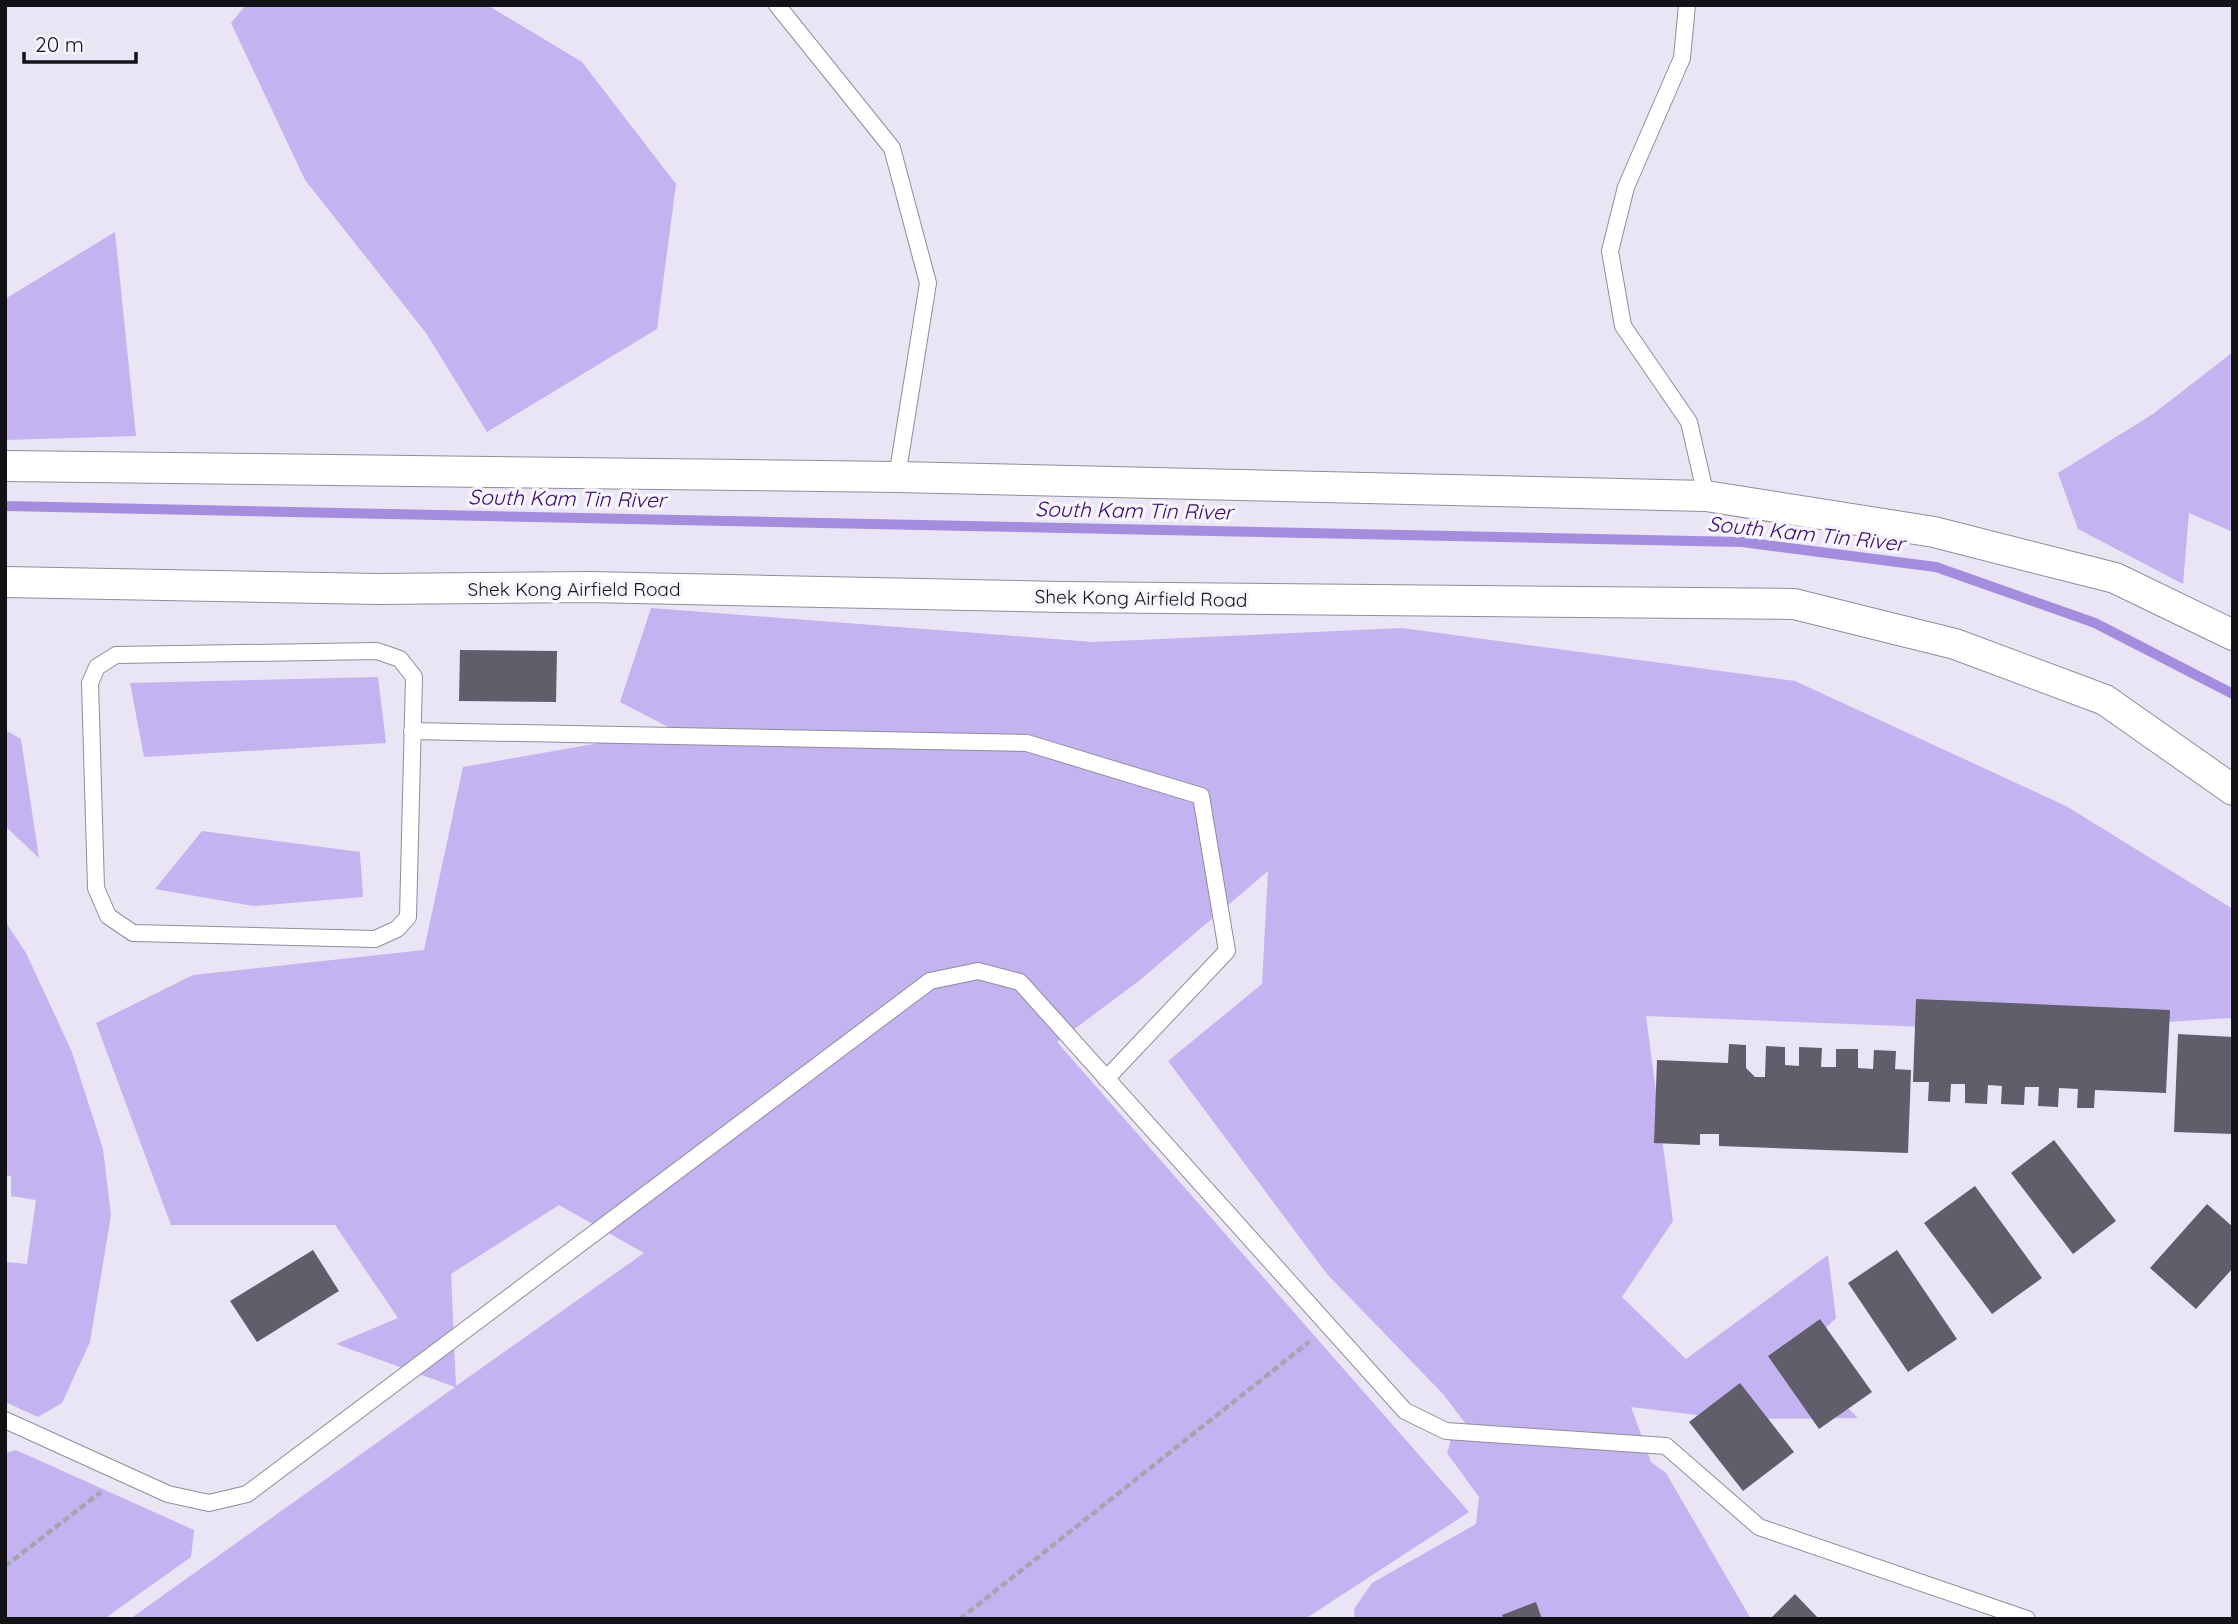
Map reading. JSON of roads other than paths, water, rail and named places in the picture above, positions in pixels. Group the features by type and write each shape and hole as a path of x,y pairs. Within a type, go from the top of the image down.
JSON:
{"street":[{"path":"5,466 897,477 1706,496 1934,532 2115,578 2233,635"},
{"name":"Shek Kong Airfield Road","path":"5,582 378,589 589,587 1035,597 1794,604 1955,644 2105,700 2233,790"}],"lane":[{"path":"777,5 892,148 928,283 897,477"},
{"path":"1687,5 1682,58 1626,187 1610,251 1623,326 1689,422 1706,496"},
{"path":"377,651 400,659 414,677 412,731 408,917 397,929 375,939 133,933 108,916 96,888 90,683 97,667 116,655 377,651"},
{"path":"412,731 1027,743 1201,796 1227,951 1106,1079"},
{"path":"5,1420 168,1494 209,1503 247,1494 930,981 978,971 1020,982 1405,1411 1446,1431 1666,1447 1759,1527 2027,1619"}],"waterway":[{"name":"South Kam Tin River","path":"5,506 1742,542 1936,567 2095,623 2233,694"}]}
